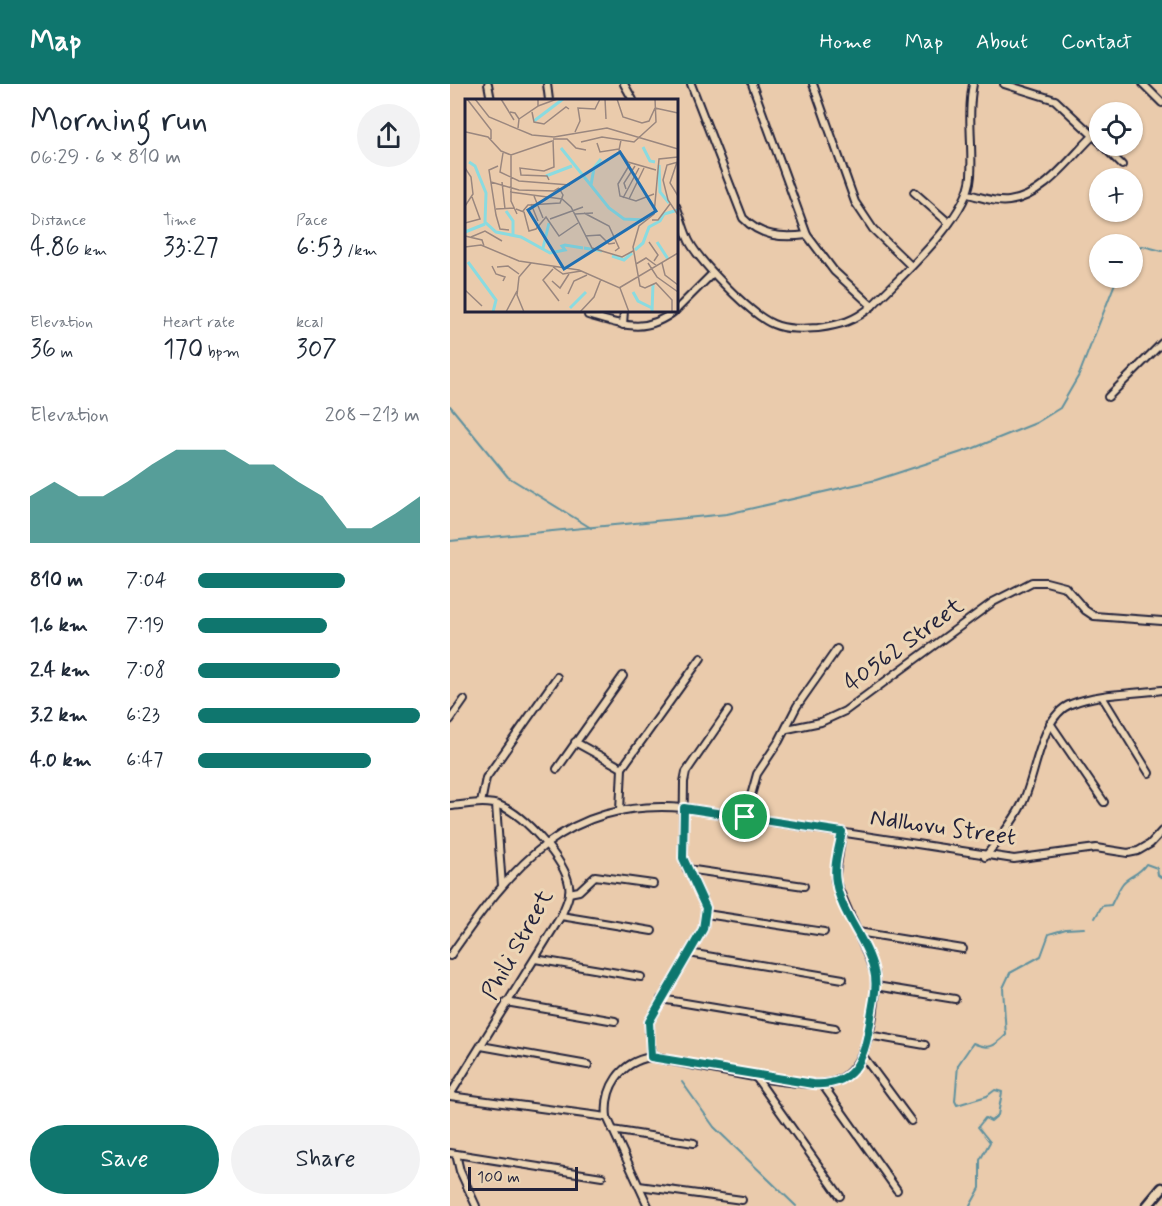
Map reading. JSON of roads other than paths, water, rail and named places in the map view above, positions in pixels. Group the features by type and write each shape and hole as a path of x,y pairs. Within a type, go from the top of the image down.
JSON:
{"street":[{"path":"488,84 491,99"},
{"path":"547,84 549,99"},
{"path":"624,84 632,99"},
{"path":"691,84 743,218 750,226 768,235 788,237 807,235"},
{"path":"752,84 807,235 834,272 872,306"},
{"path":"813,84 855,202 873,229 910,265"},
{"path":"678,212 689,241 713,273 762,318 787,328 835,326 855,319 872,306 950,223 968,194 971,177 973,84"},
{"path":"1004,84 1042,94 1055,100 1089,132"},
{"path":"1143,84 1162,103"},
{"path":"968,194 993,200 1022,198 1044,184 1089,140"},
{"path":"1113,156 1122,165"},
{"path":"914,192 950,223"},
{"path":"678,308 713,273"},
{"path":"623,325 624,312"},
{"path":"588,315 634,327 657,323 673,312"},
{"path":"1108,397 1162,343"},
{"name":"40562 Street","path":"786,729 821,722 845,711 993,602 1026,584 1040,582 1065,586 1085,610 1094,616 1162,621"},
{"path":"745,817 757,774 786,729 797,706 837,649"},
{"path":"620,811 622,768 700,658"},
{"path":"557,769 623,676"},
{"path":"481,803 486,778 557,677"},
{"path":"985,857 1012,821 1029,790 1050,723 1071,704 1162,690"},
{"path":"1103,698 1149,773"},
{"path":"450,720 464,700"},
{"path":"651,1057 648,1027 661,999 703,929 706,914 687,869 682,846 686,772 728,711"},
{"path":"1050,723 1104,802"},
{"path":"575,742 622,768"},
{"name":"Phili Street","path":"450,806 481,803 496,805 514,812 545,843 567,879 569,893 561,916 450,1095"},
{"path":"496,805 502,886"},
{"name":"Ndlhovu Street","path":"450,956 516,869 545,843 587,821 639,807 684,808 985,857 1014,859 1096,848 1128,853 1138,851 1150,844 1162,831"},
{"path":"648,1206 607,1117 608,1095 618,1074 640,1059 651,1057 755,1076 822,1084 835,1082 852,1072 863,1056 876,986 870,958 835,880 842,832"},
{"path":"687,869 804,886"},
{"path":"569,893 579,891 595,876 653,884"},
{"path":"706,914 824,932"},
{"path":"561,916 652,931"},
{"path":"858,932 963,949"},
{"path":"689,953 843,979"},
{"path":"534,958 641,977"},
{"path":"876,986 955,999"},
{"path":"661,999 835,1028"},
{"path":"506,1002 615,1021"},
{"path":"868,1035 925,1045"},
{"path":"481,1046 588,1065"},
{"path":"863,1056 911,1121"},
{"path":"755,1076 840,1196"},
{"path":"822,1084 897,1190"},
{"path":"450,1095 607,1117"},
{"path":"612,1130 694,1143"},
{"path":"453,1154 602,1176"},
{"path":"453,1154 476,1206"},
{"path":"639,1186 742,1200"},
{"path":"1148,1206 1162,1188"}],"waterway":[{"path":"1143,246 1162,251"},
{"path":"450,541 727,514 876,480 974,448 1036,423 1060,408 1079,375 1113,288"},
{"path":"450,406 508,477 591,528"},
{"path":"1095,918 1102,906 1111,905 1123,883 1146,864 1157,868 1158,875 1162,878"},
{"path":"970,1206 980,1188 980,1160 990,1142 978,1127 985,1118 991,1121 998,1115 1002,1092 995,1090 987,1096 957,1105 955,1101 958,1065 973,1043 987,1047 1006,1035 1003,988 1010,973 1041,956 1049,934 1066,929 1084,928"},
{"path":"682,1082 714,1127 796,1206"}]}
